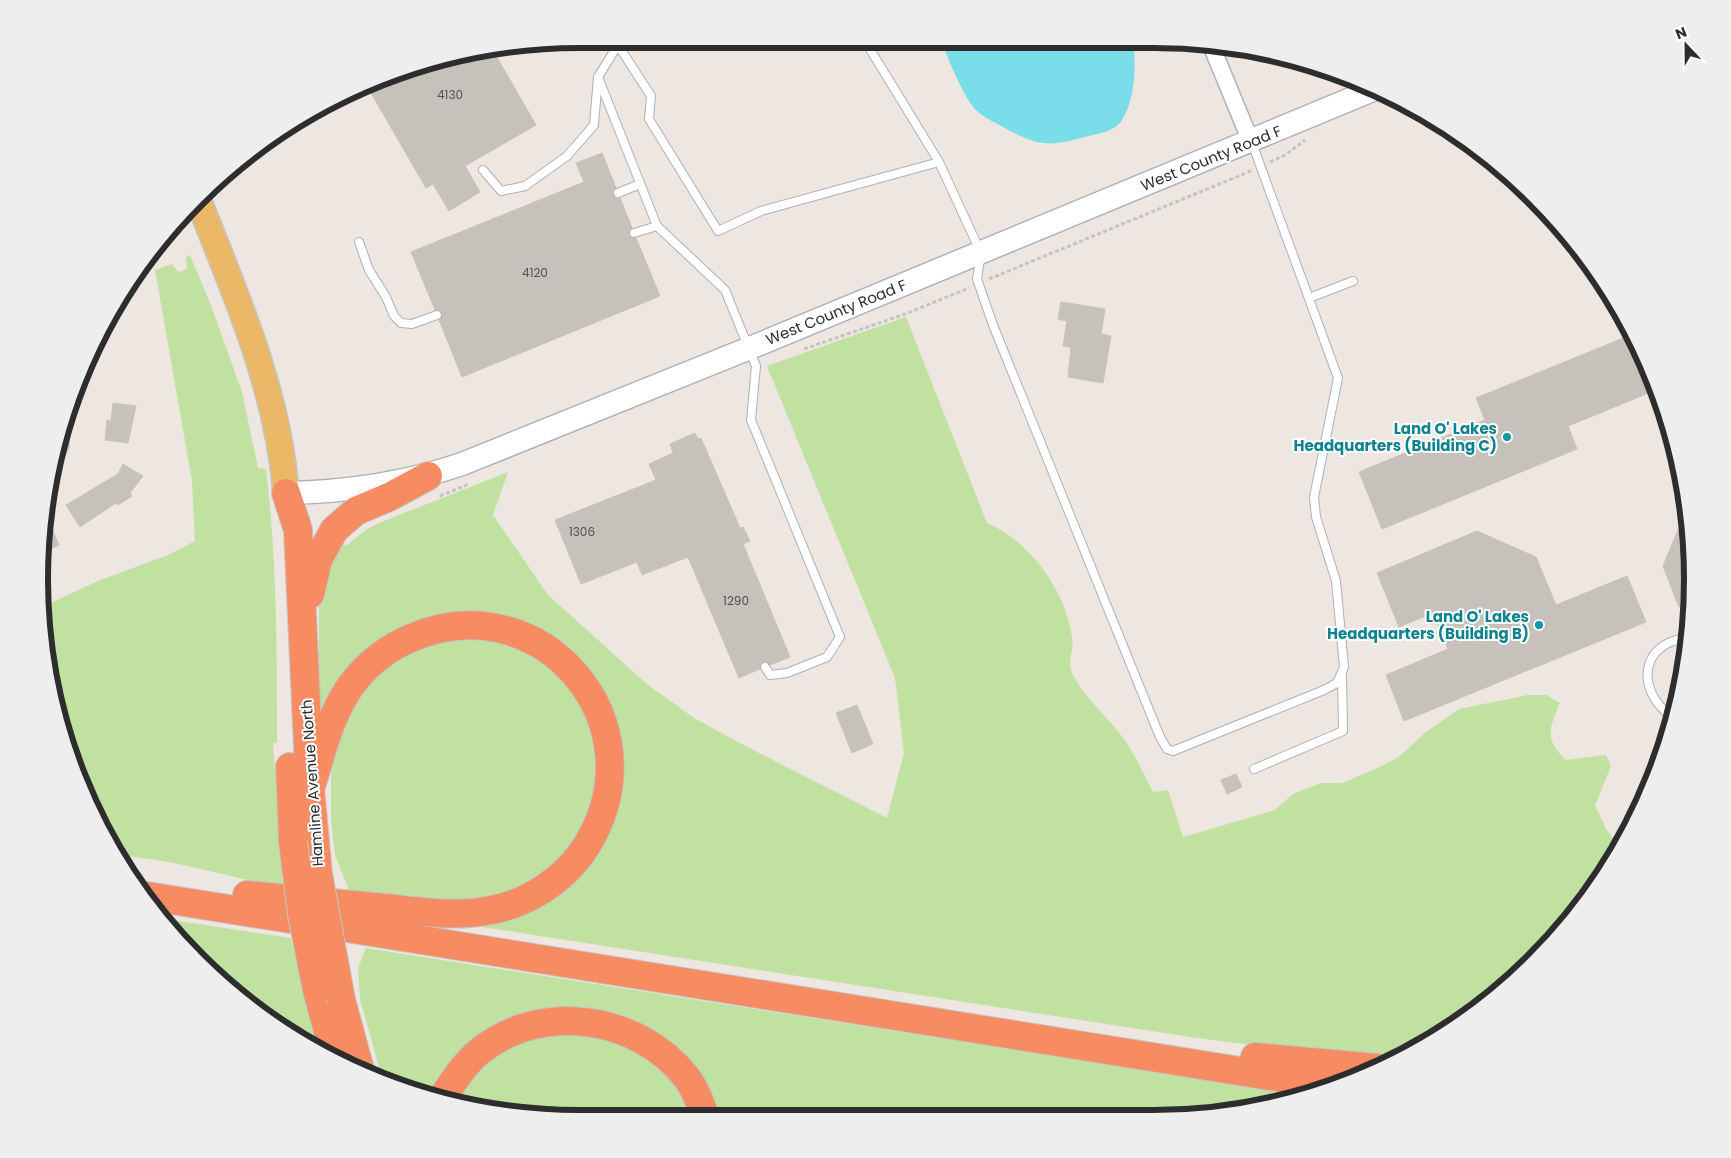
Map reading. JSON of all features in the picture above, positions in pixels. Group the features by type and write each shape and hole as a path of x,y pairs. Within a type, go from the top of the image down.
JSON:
{"highway":[{"path":"303,617 318,560 334,530 356,511 389,497 433,486"},
{"name":"Hamline Avenue North","path":"286,493 298,530 310,789 318,874 341,1000 358,1062"},
{"name":"Hamline Avenue North","path":"286,493 282,533 293,842 302,914 317,990 333,1050"},
{"path":"145,886 450,914 488,911 526,899 553,883 579,858 598,828 608,796 611,762 606,729 595,702 576,674 552,653 524,636 493,627 464,626 429,631 403,642 374,660 355,680 340,704 310,789"},
{"path":"153,897 1318,1083"},
{"path":"446,1093 464,1067 480,1051 499,1038 540,1024 586,1021 617,1027 658,1051 687,1078 702,1110"},
{"path":"1129,1052 1191,1050 1363,1067"}],"main road":[{"name":"Hamline Avenue North","path":"200,206 262,368 284,459 286,493"}],"street":[{"path":"1215,51 1252,142"},
{"name":"West County Road F","path":"286,493 433,486 750,348 981,253 1252,142 1378,98"}],"lane":[{"path":"483,170 501,191 525,186 567,156 594,125 598,78 616,48"},
{"path":"621,48 651,96 650,119 718,231 761,211 939,162"},
{"path":"869,48 939,162 981,253 978,284 1029,418 1160,737 1167,749 1173,751 1324,690 1337,683 1342,676"},
{"path":"598,78 657,226 725,290 756,366 751,420 840,637 827,657 788,672 770,675 765,667"},
{"path":"1252,142 1338,378 1314,497 1316,517 1336,582 1344,659 1342,676 1344,731 1254,769"},
{"path":"618,193 640,184"},
{"path":"634,233 657,226"},
{"path":"358,242 369,270 386,296 394,316 401,323 412,324 437,315"},
{"path":"1309,298 1353,281"},
{"path":"1666,712 1658,706 1650,693 1647,677 1651,660 1660,649 1674,640 1680,639"}],"path":[{"path":"801,350 905,314 1261,167 1285,155 1309,137"},
{"path":"433,486 475,481"}],"green space":[{"path":"190,255 212,308 242,392 258,468 266,469 270,503 276,606 277,743 273,743 283,885 248,880 175,863 126,856 102,814 76,750 58,683 52,648 49,604 98,581 168,555 195,541 192,481 155,270 172,264 178,272 187,269 186,257"},
{"path":"906,317 987,523 1003,531 1018,542 1031,555 1054,585 1062,602 1072,637 1070,666 1074,677 1084,692 1124,739 1153,792 1168,790 1183,837 1275,810 1293,794 1321,783 1342,783 1373,770 1399,757 1426,732 1459,709 1528,695 1546,695 1560,703 1551,727 1552,740 1559,753 1566,760 1606,755 1611,766 1595,805 1606,829 1615,840 1612,845 1574,903 1528,955 1502,979 1476,1001 1447,1021 1418,1039 1375,1061 1190,1037 482,927 482,920 602,836 592,683 447,619 322,720 315,717 314,681 319,650 319,580 340,540 346,546 367,529 379,523 508,472 493,515 548,595 648,685 694,718 887,818 904,753 895,678 767,366"},
{"path":"493,637 554,665 587,709 601,775 574,848 520,891 466,904 351,895 335,855 331,820 331,759 335,735 373,672 434,640"},
{"path":"171,920 291,938 315,1040 255,1001 203,955"},
{"path":"366,948 1287,1093 1221,1106 1187,1109 708,1110 645,1031 478,1037 467,1044 435,1090 380,1072 360,999 358,968"},
{"path":"546,1031 617,1036 671,1073 693,1110 544,1109 510,1106 453,1095 490,1054"}],"water":[{"path":"944,48 1134,48 1135,59 1134,81 1130,102 1122,120 1113,129 1056,143 1038,142 1028,139 988,119 977,111 960,86"}],"building":[{"path":"495,55 536,125 465,166 480,192 449,211 433,184 426,188 370,91 441,66"},
{"path":"602,153 616,188 613,195 615,198 620,198 632,228 629,235 636,238 660,296 462,377 439,320 442,313 435,310 411,252 584,182 576,163"},
{"path":"1061,302 1105,309 1101,334 1111,336 1103,383 1068,377 1071,347 1063,346 1067,321 1058,319"},
{"name":"Land O' Lakes Headquarters (Building C)","path":"1625,337 1649,393 1568,426 1577,449 1382,529 1359,472 1485,420 1476,398"},
{"path":"113,403 136,406 128,443 105,440 107,420 111,421"},
{"path":"695,433 698,439 701,438 740,528 743,527 750,541 743,544 790,657 770,665 767,662 762,662 760,669 739,678 688,557 642,575 637,562 581,584 555,520 656,480 649,464 673,453 670,444"},
{"path":"123,464 143,476 130,493 132,496 118,505 116,503 80,527 66,505 118,474"},
{"path":"1680,525 1684,579 1682,606 1679,607 1663,566"},
{"path":"50,527 59,545 49,550 49,544"},
{"name":"Land O' Lakes Headquarters (Building B)","path":"1477,531 1536,557 1556,605 1627,576 1646,622 1404,721 1386,675 1448,649 1433,613 1399,627 1377,573"},
{"path":"857,705 873,744 852,753 836,713"},
{"path":"1236,774 1242,787 1227,794 1221,780"}],"place":[{"name":"Land O' Lakes Headquarters (Building C)","path":"1507,437"},
{"name":"Land O' Lakes Headquarters (Building B)","path":"1539,625"}]}
